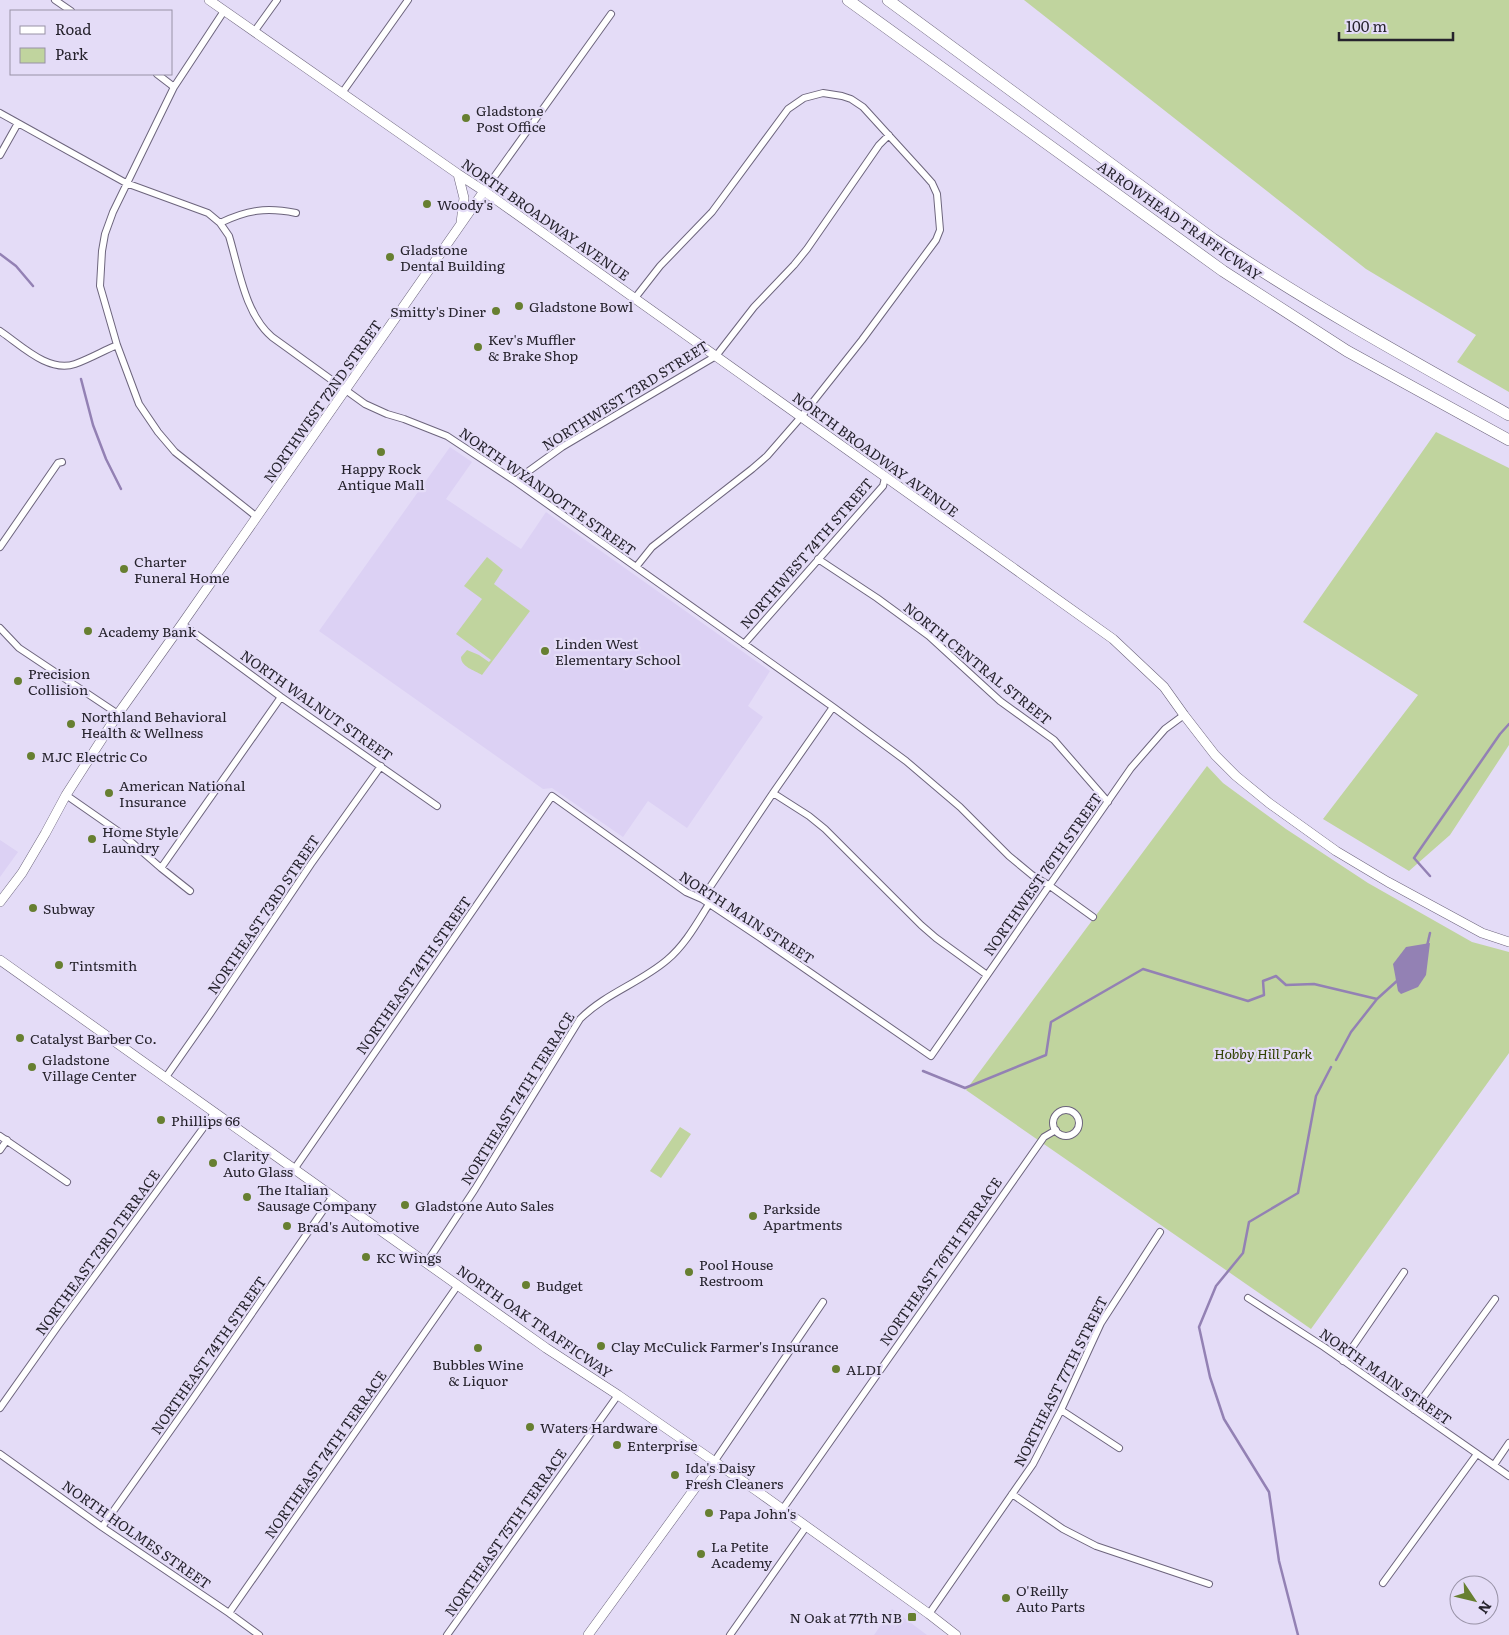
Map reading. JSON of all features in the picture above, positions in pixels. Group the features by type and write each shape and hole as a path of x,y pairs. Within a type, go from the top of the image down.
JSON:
{"highway":[{"name":"ARROWHEAD TRAFFICWAY","path":"848,0 1223,271 1347,351 1509,440"},
{"name":"ARROWHEAD TRAFFICWAY","path":"888,0 1205,233 1266,274 1435,374 1509,415"}],"main road":[{"name":"NORTH BROADWAY AVENUE","path":"209,0 484,191 1113,640 1164,687 1215,755 1236,776 1269,803 1331,847 1388,882 1482,933 1509,942"},
{"path":"458,174 464,198 460,226"},
{"name":"NORTHWEST 72ND STREET","path":"0,902 24,869 66,795 118,714 346,391 484,191"},
{"name":"NORTH OAK TRAFFICWAY","path":"0,960 554,1354 618,1395 714,1462 956,1635"},
{"path":"588,1635 714,1462"}],"street":[{"path":"55,0 70,10"},
{"path":"254,32 277,0"},
{"path":"342,93 408,0"},
{"path":"224,11 174,87 126,183 105,234 100,268 100,286 117,345 139,404 158,432 176,452 257,517"},
{"name":"NORTHWEST 72ND STREET","path":"484,191 610,14"},
{"path":"158,75 174,87"},
{"path":"635,298 660,266 712,212 788,108 804,98 815,94 832,94 851,99 863,107 932,183 937,194 940,230 934,244 801,417 794,422 766,456 752,469 652,547 636,567"},
{"name":"NORTH WYANDOTTE STREET","path":"0,113 126,183 208,213 220,223 229,236 250,308 261,326 272,337 346,391 376,410 447,436 516,481 906,761 960,807 1008,856 1093,917"},
{"path":"0,155 18,123"},
{"name":"NORTHWEST 73RD STREET","path":"516,481 562,447 716,356 754,307 807,249 879,145 889,135"},
{"path":"220,223 236,216 256,211 271,210 296,213"},
{"path":"0,331 46,363 56,366 74,364 117,345"},
{"path":"0,547 58,463 62,462"},
{"name":"NORTHWEST 74TH STREET","path":"744,644 883,486 885,478"},
{"name":"NORTH CENTRAL STREET","path":"818,559 877,598 929,636 1000,701 1054,740 1108,802"},
{"name":"NORTH WALNUT STREET","path":"182,624 281,697 438,806"},
{"path":"0,628 19,648 118,714"},
{"path":"161,868 281,697"},
{"path":"702,899 833,707"},
{"name":"NORTHWEST 76TH STREET","path":"931,1056 1131,768 1143,752 1166,729 1184,715"},
{"name":"NORTHEAST 73RD STREET","path":"166,1077 311,864 381,766"},
{"path":"773,793 810,816 921,925 987,975"},
{"path":"66,795 122,834 190,891"},
{"name":"NORTH MAIN STREET","path":"552,796 686,892 702,899 931,1056"},
{"name":"NORTHEAST 74TH STREET","path":"295,1168 552,796"},
{"name":"NORTHEAST 74TH TERRACE","path":"426,1262 475,1189 580,1019 605,998 668,960 683,943 709,904"},
{"path":"1062,1111 1070,1111 1077,1116 1079,1124 1073,1134 1064,1136 1056,1130 1054,1121 1062,1111"},
{"name":"NORTHEAST 73RD TERRACE","path":"0,1408 215,1112"},
{"name":"NORTHEAST 76TH TERRACE","path":"782,1510 1044,1137 1056,1130"},
{"path":"0,1136 67,1182"},
{"path":"0,1150 7,1140"},
{"name":"NORTHEAST 74TH STREET","path":"102,1527 333,1196"},
{"name":"NORTHEAST 77TH STREET","path":"929,1614 1033,1464 1061,1410 1104,1316 1160,1232"},
{"path":"1344,1361 1404,1272"},
{"name":"NORTHEAST 74TH TERRACE","path":"229,1612 458,1285"},
{"name":"NORTH MAIN STREET","path":"1248,1298 1344,1361 1509,1476"},
{"path":"1414,1410 1495,1300"},
{"path":"714,1462 823,1302"},
{"name":"NORTHEAST 75TH TERRACE","path":"447,1635 618,1395"},
{"path":"1061,1410 1119,1448"},
{"path":"1494,1465 1509,1444"},
{"name":"NORTH HOLMES STREET","path":"0,1454 102,1527 229,1612 259,1635"},
{"path":"1383,1583 1477,1454"},
{"path":"1012,1494 1064,1529 1096,1546 1209,1584"},
{"path":"730,1635 806,1527"}],"shaded area":[{"name":"Linden West Elementary School","path":"450,447 472,462 446,499 521,549 546,512 770,671 748,706 763,717 687,828 648,801 623,837 552,788 543,789 319,631"},
{"path":"0,840 18,852 0,877"},
{"path":"1430,943 1426,975 1418,987 1401,994 1398,991 1393,964 1406,947"},
{"path":"892,1609 902,1616 891,1633 903,1617 927,1635 874,1635"}],"green space":[{"path":"1024,0 1509,0 1509,392 1457,362 1476,335 1366,269"},
{"path":"1436,432 1509,468 1509,745 1450,835 1409,871 1323,819 1418,695 1303,622"},
{"path":"487,557 503,570 494,584 530,611 482,675 468,668 463,663 461,657 467,650 489,662 491,660 456,634 482,599 464,586"},
{"name":"Hobby Hill Park","path":"1207,766 1223,783 1286,829 1368,883 1472,942 1509,952 1509,1053 1311,1329 966,1090"},
{"path":"680,1127 691,1134 661,1178 650,1171"}],"waterway":[{"path":"0,254 16,266 33,286"},
{"path":"81,379 93,425 106,459 121,489"},
{"path":"1430,876 1414,858 1500,734 1509,724"},
{"path":"1427,946 1430,933"},
{"path":"923,1071 965,1088 1046,1055 1051,1022 1143,969 1248,1001 1264,995 1263,981 1276,976 1286,985 1314,984 1377,999 1398,980"},
{"path":"1336,1060 1351,1032 1377,999"},
{"path":"1298,1635 1279,1561 1269,1492 1224,1419 1210,1377 1199,1327 1216,1286 1243,1253 1249,1222 1298,1193 1316,1096 1331,1067"}],"place":[{"name":"Gladstone Post Office","path":"466,118"},
{"name":"Woody's","path":"427,204"},
{"name":"Gladstone Dental Building","path":"390,257"},
{"name":"Gladstone Bowl","path":"519,306"},
{"name":"Smitty's Diner","path":"496,311"},
{"name":"Kev's Muffler & Brake Shop","path":"478,347"},
{"name":"Happy Rock Antique Mall","path":"381,452"},
{"name":"Charter Funeral Home","path":"124,569"},
{"name":"Academy Bank","path":"88,631"},
{"name":"Linden West Elementary School","path":"545,651"},
{"name":"Precision Collision","path":"18,681"},
{"name":"Northland Behavioral Health & Wellness","path":"71,724"},
{"name":"MJC Electric Co","path":"31,756"},
{"name":"American National Insurance","path":"109,793"},
{"name":"Home Style Laundry","path":"92,839"},
{"name":"Subway","path":"33,908"},
{"name":"Tintsmith","path":"59,965"},
{"name":"Catalyst Barber Co.","path":"20,1038"},
{"name":"Gladstone Village Center","path":"32,1067"},
{"name":"Phillips 66","path":"161,1120"},
{"name":"Clarity Auto Glass","path":"213,1163"},
{"name":"The Italian Sausage Company","path":"247,1197"},
{"name":"Gladstone Auto Sales","path":"405,1205"},
{"name":"Parkside Apartments","path":"753,1216"},
{"name":"Brad's Automotive","path":"287,1226"},
{"name":"KC Wings","path":"366,1257"},
{"name":"Pool House Restroom","path":"689,1272"},
{"name":"Budget","path":"526,1285"},
{"name":"Clay McCulick Farmer's Insurance","path":"601,1346"},
{"name":"Bubbles Wine & Liquor","path":"478,1348"},
{"name":"ALDI","path":"836,1369"},
{"name":"Waters Hardware","path":"530,1427"},
{"name":"Enterprise","path":"617,1445"},
{"name":"Ida's Daisy Fresh Cleaners","path":"675,1475"},
{"name":"Papa John's","path":"709,1513"},
{"name":"La Petite Academy","path":"701,1554"},
{"name":"O'Reilly Auto Parts","path":"1006,1598"},
{"name":"N Oak at 77th NB","path":"912,1617"}]}
